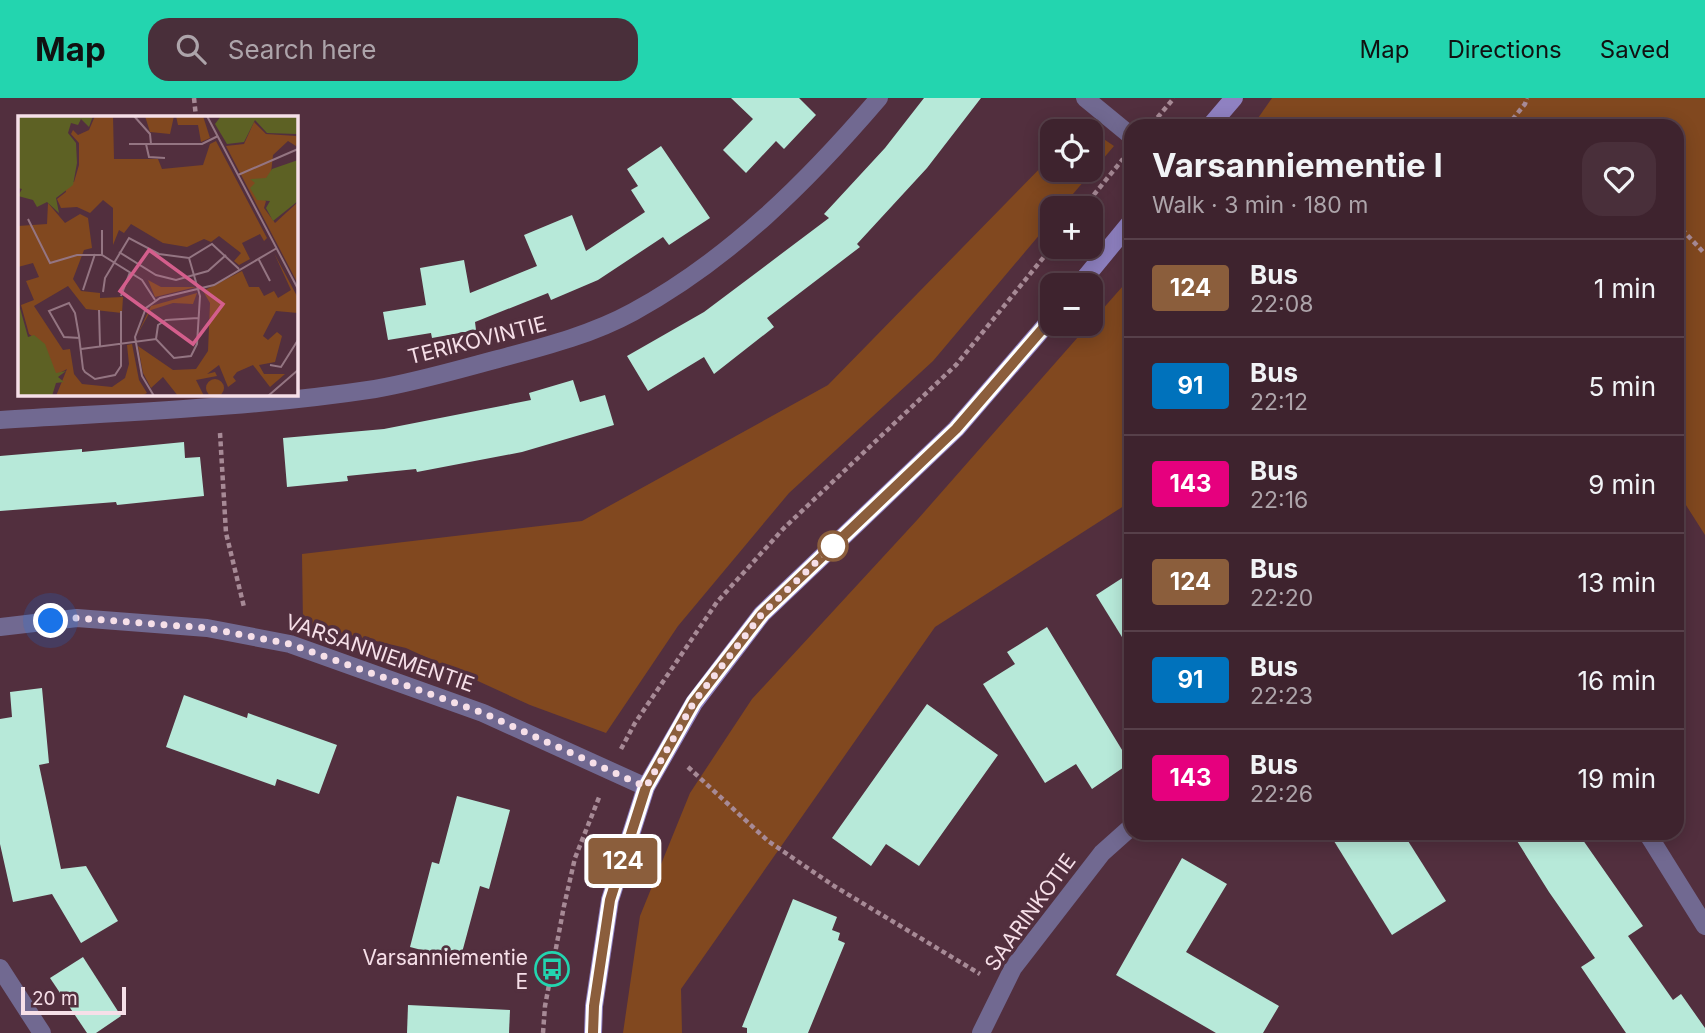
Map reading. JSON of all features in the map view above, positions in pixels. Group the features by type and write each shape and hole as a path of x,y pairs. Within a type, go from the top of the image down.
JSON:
{"street":[{"name":"TERIKOVINTIE","path":"0,420 218,405 376,389 558,343 632,313 725,252 790,194 842,141 879,98"},
{"path":"1085,98 1124,130"},
{"path":"1216,119 1234,98"},
{"path":"1089,273 1124,230"},
{"path":"593,1033 594,1006 610,900 646,787 694,702 762,614 956,429 1040,332"},
{"name":"VARSANNIEMENTIE","path":"0,627 77,618 207,628 290,644 483,713 646,787"},
{"name":"SAARINKOTIE","path":"981,1033 1013,968 1101,853 1124,833"},
{"path":"1651,840 1705,926"},
{"path":"0,968 42,1033"}],"path":[{"path":"194,98 196,116"},
{"path":"1157,119 1174,98"},
{"path":"1513,119 1527,98"},
{"path":"1093,196 1124,157"},
{"path":"1684,232 1705,254"},
{"path":"218,405 226,533 243,606 273,640"},
{"path":"667,748 768,841 834,886 1003,988"}],"shaded area":[{"path":"1272,98 1705,98 1705,535 1684,502 1684,119 1257,119"},
{"path":"1103,139 1114,146 1103,159"},
{"path":"1040,168 1040,182 1083,182 1071,196 1040,196 1040,234 933,361 789,493 678,626 606,733 530,705 406,648 303,624 302,554 582,521 828,385"},
{"path":"1124,285 1124,506 935,627 681,989 682,1033 623,1033 640,916 690,793 752,699 918,519 1079,336 1103,336 1103,309"}],"building":[{"path":"731,98 799,98 816,115 784,149 776,141 746,173 723,150 753,119"},
{"path":"924,98 981,98 927,168 857,244 860,247 767,318 774,327 714,374 704,357 648,391 627,356 704,312 829,218 824,214 885,148"},
{"path":"661,146 710,218 669,245 663,237 598,280 551,300 548,293 475,322 476,330 432,338 431,333 388,340 383,312 426,305 420,268 464,260 470,293 537,266 524,235 572,215 586,251 645,212 631,190 638,186 627,169"},
{"path":"573,380 580,402 605,395 614,425 522,452 417,472 416,469 347,476 348,481 287,487 283,438 384,429 531,400 529,393"},
{"path":"184,442 185,458 200,457 204,496 117,505 116,502 0,511 0,456 82,449 82,452"},
{"path":"1124,577 1124,640 1096,595"},
{"path":"1047,627 1124,753 1124,767 1092,789 1076,764 1045,783 983,684 1015,664 1007,652"},
{"path":"42,688 49,763 39,765 61,869 86,866 118,921 81,943 52,894 13,902 0,844 0,719 12,717 10,692"},
{"path":"184,695 247,718 248,713 337,745 319,794 277,779 275,786 166,747"},
{"path":"927,704 998,755 919,866 886,844 871,866 832,838"},
{"path":"457,796 510,810 489,889 480,886 460,960 410,947 432,862 439,864"},
{"path":"1333,840 1407,840 1446,901 1392,935"},
{"path":"1516,840 1583,840 1643,926 1628,936 1673,1000 1681,994 1705,1028 1705,1033 1626,1033 1581,967 1595,958"},
{"path":"1182,858 1227,884 1186,952 1279,1006 1263,1033 1216,1033 1116,975"},
{"path":"793,899 837,917 832,930 840,933 838,940 845,943 808,1033 747,1033 747,1028 742,1027"},
{"path":"83,957 121,1016 96,1033 87,1033 50,978"},
{"path":"408,1005 510,1010 509,1033 407,1033"}],"bus line":[{"name":"124","path":"593,1033 594,1006 610,900 646,787 694,702 762,614 956,429 1040,332"}],"place":[{"name":"Varsanniementie E","path":"552,969"}],"route":[{"path":"51,621 77,618 207,628 290,644 483,713 646,787 694,702 762,614 833,546"}]}
